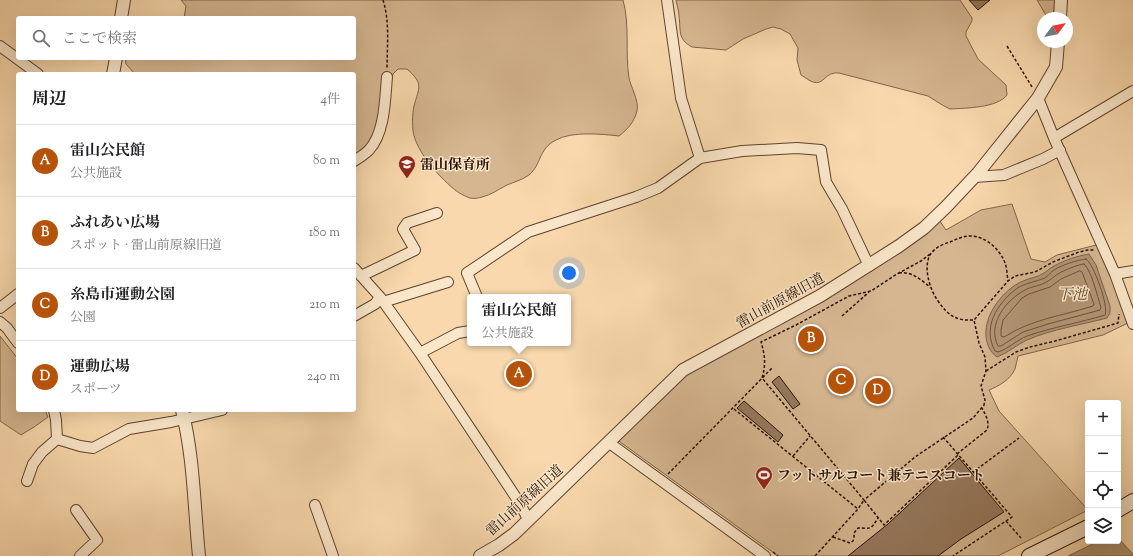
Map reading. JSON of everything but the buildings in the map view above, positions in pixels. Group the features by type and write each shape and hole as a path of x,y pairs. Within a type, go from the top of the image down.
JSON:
{"main road":[{"path":"1121,508 1133,501"},
{"path":"1029,556 1085,528"}],"street":[{"path":"121,16 124,0"},
{"path":"667,0 681,98 700,158"},
{"path":"1060,12 1061,0"},
{"path":"0,46 16,58"},
{"name":"雷山前原線旧道","path":"480,556 514,534 684,370 814,299 868,266 924,228 946,208 974,177 1038,98 1056,67 1058,48"},
{"path":"19,60 35,72"},
{"path":"114,72 116,60"},
{"path":"356,160 369,150 378,135 384,113 387,77"},
{"path":"1054,138 1133,91"},
{"path":"1038,98 1054,138 1115,274 1133,324"},
{"path":"475,294 467,273 528,232 636,197 658,188 700,158 742,151 797,148 821,150 826,182 842,209 868,266"},
{"path":"974,177 1004,175 1043,159 1060,150"},
{"path":"362,276 414,250 403,229 407,223 437,213"},
{"path":"356,270 382,299 420,353 519,502 528,519"},
{"path":"1115,274 1133,271"},
{"path":"356,315 382,299 448,282"},
{"path":"0,308 16,296"},
{"path":"0,322 7,328 16,340"},
{"path":"420,353 458,333 467,332"},
{"path":"54,412 57,439"},
{"path":"57,439 80,446 93,448 129,429 183,415 206,412"},
{"path":"183,415 192,461 199,556"},
{"path":"28,481 33,464 42,452 57,439"},
{"path":"608,442 766,556"},
{"path":"315,505 333,556"},
{"path":"76,510 97,540 80,556"}],"path":[{"path":"383,0 388,22 387,77"},
{"path":"1007,46 1038,98"},
{"path":"842,316 871,291 938,248 962,237 972,236 981,238 994,246 1005,262 1008,281"},
{"path":"930,254 927,265 930,287 942,307 953,317 964,321 974,320 1008,281 1015,276 1035,272 1053,262 1079,252 1094,250 1096,254"},
{"path":"897,274 905,272 917,276 930,287"},
{"path":"762,378 765,362 761,342 849,296 871,291"},
{"path":"986,371 1016,352 1118,323 1118,309"},
{"path":"815,556 858,509 864,500 915,457 973,418 982,408 985,400 982,386 986,371 985,356 979,343 974,320"},
{"path":"667,476 774,367"},
{"path":"762,378 884,525 958,454 988,430 988,421 982,408"},
{"path":"734,408 858,509"},
{"path":"793,457 810,436"},
{"path":"943,437 1012,517 952,556"},
{"path":"973,472 1019,438"},
{"path":"833,537 850,543 853,541 856,529 870,529 878,518"},
{"path":"1006,521 1020,538"}],"shaded area":[{"path":"181,0 623,0 627,29 627,59 629,78 636,98 637,111 630,125 619,136 578,134 563,137 556,140 546,148 533,171 529,175 489,195 478,198 470,198 458,192 444,180 429,163 419,147 414,136 412,121 419,86 416,78 407,69 398,69 393,74 386,101 374,132 366,146 356,154 356,72 133,72 126,64 125,60 356,60 356,16 184,16 186,6"},
{"path":"676,0 960,0 972,18 966,32 966,36 978,59 1006,85 1007,95 996,103 989,105 972,108 950,109 928,96 839,73 831,74 820,82 813,82 801,75 797,60 798,48 790,34 781,29 773,27 766,29 743,39 726,50 692,47 684,41 682,37"},
{"path":"1037,0 1056,0 1054,12 1044,12"},
{"path":"1012,204 1031,259 1045,262 1057,255 1100,244 1130,322 1103,335 1018,356 1013,373 1000,384 989,390 999,411 1085,507 1085,512 998,556 778,556 616,439 686,372 939,220 946,230 981,210"},
{"path":"0,336 16,356 16,412 46,412 48,417 21,435 0,421"}],"water":[{"name":"下池","path":"1089,254 1096,265 1110,306 1110,313 1107,318 1037,336 1019,344 997,357 989,348 986,328 992,311 1002,296 1023,281 1042,274 1058,264 1071,258"},
{"path":"1121,541 1133,554 1133,556 1068,556 1093,544 1121,544"}],"place":[{"name":"雷山保育所","path":"407,179"},
{"name":"ふれあい広場","path":"811,339"},
{"name":"雷山公民館","path":"519,374"},
{"name":"糸島市運動公園","path":"841,381"},
{"name":"運動広場","path":"878,391"},
{"name":"フットサルコート兼テニスコート","path":"764,490"}]}
